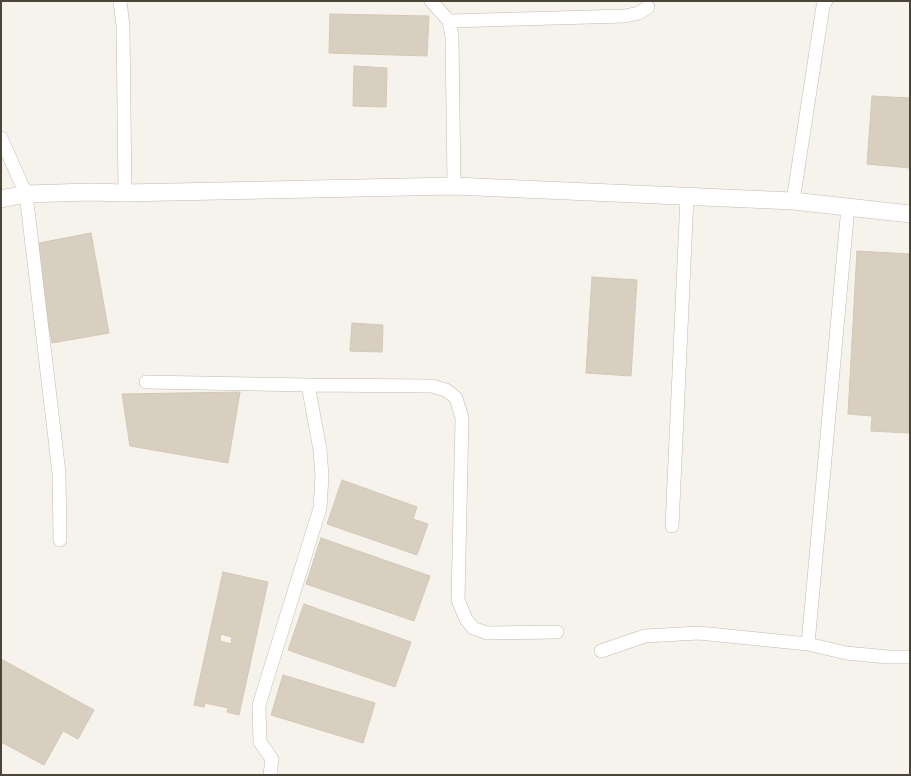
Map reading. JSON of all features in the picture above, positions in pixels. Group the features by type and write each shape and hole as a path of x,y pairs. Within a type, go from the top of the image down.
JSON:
{"street":[{"path":"120,1 123,26 125,193"},
{"path":"430,1 449,21 452,37 454,186"},
{"path":"793,201 823,6 826,1"},
{"path":"449,21 625,16 639,13 648,7"},
{"path":"1,138 26,194 59,473 60,540"},
{"path":"1,199 26,194 89,192 125,193 454,186 793,201 910,214"},
{"path":"672,526 688,197"},
{"path":"808,644 848,207"},
{"path":"146,382 432,386 446,390 456,398 462,418 458,600 466,619 473,628 487,633 557,632"},
{"path":"270,775 272,759 260,742 259,705 320,508 322,476 320,450 308,385"},
{"path":"601,650 645,636 699,633 808,644 846,653 888,658 910,657"}],"building":[{"path":"330,14 429,16 427,56 329,53"},
{"path":"354,66 387,68 386,107 353,106"},
{"path":"872,96 910,98 910,168 867,164"},
{"path":"91,233 109,333 52,343 34,244"},
{"path":"857,251 910,254 909,433 871,431 872,416 848,414"},
{"path":"592,277 637,280 631,376 586,373"},
{"path":"352,323 383,325 382,352 350,351"},
{"path":"240,392 228,463 130,446 122,394"},
{"path":"342,480 417,507 413,519 428,524 417,555 327,524"},
{"path":"321,538 430,576 414,621 306,584"},
{"path":"223,572 268,582 239,715 227,712 228,708 205,703 204,707 194,705","holes":["221,634 232,637 231,644 220,641"]},
{"path":"304,604 411,642 395,687 288,650"},
{"path":"1,659 94,710 78,739 63,731 44,765 1,742"},
{"path":"283,675 375,703 363,743 271,715"}]}
